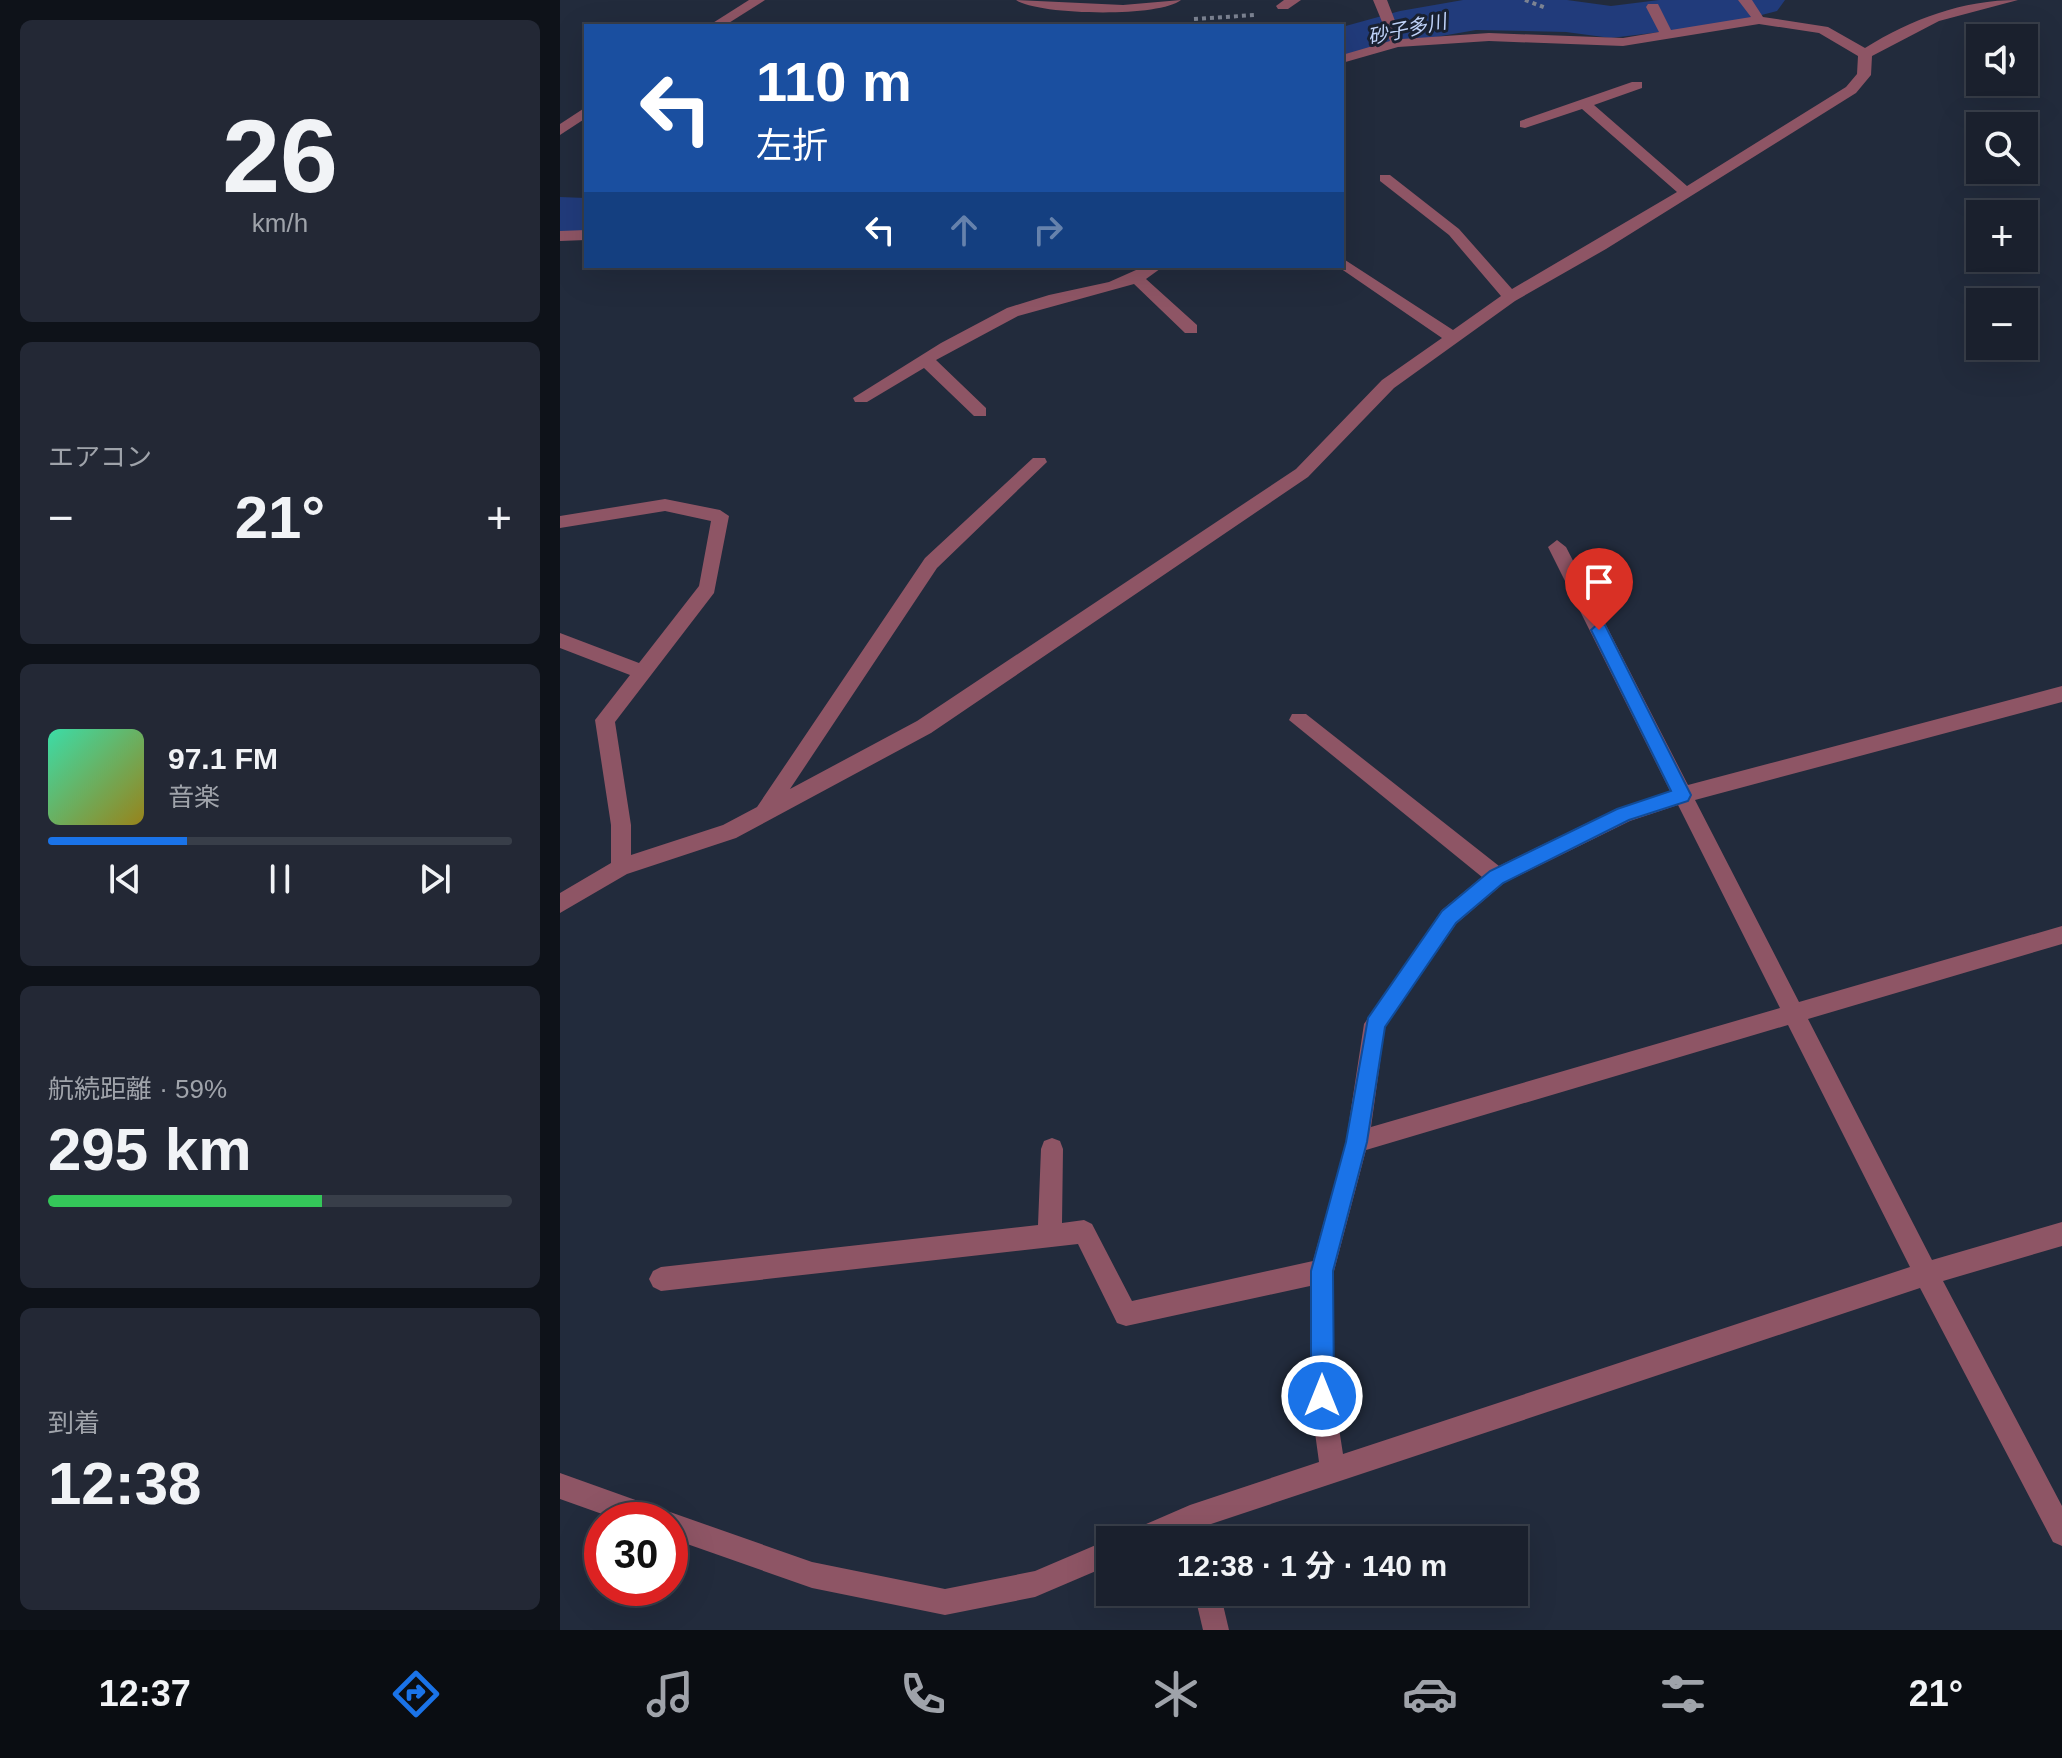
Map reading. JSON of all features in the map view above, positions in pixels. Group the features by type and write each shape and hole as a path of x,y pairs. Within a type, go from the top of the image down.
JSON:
{"street":[{"path":"718,24 758,0"},
{"path":"1023,0 1073,6 1152,9 1174,0"},
{"path":"1380,0 1383,15 1396,40"},
{"path":"1865,54 1906,27 1946,12 2011,0"},
{"path":"1653,7 1665,30"},
{"path":"1344,58 1396,40 1489,37 1623,42 1752,10 1823,30 1865,54"},
{"path":"560,904 621,867 729,832 924,727 1302,473 1388,384 1510,297 1601,246 1851,90 1864,75 1865,54"},
{"path":"1525,124 1637,85"},
{"path":"1585,104 1686,192"},
{"path":"560,131 584,113"},
{"path":"1385,178 1454,232 1510,297"},
{"path":"560,236 584,235"},
{"path":"1344,264 1453,338"},
{"path":"861,398 968,334 1033,304 1138,280 1153,268"},
{"path":"1138,280 1191,329"},
{"path":"927,361 980,412"},
{"path":"763,813 931,563 1039,462"},
{"path":"560,522 665,505 720,516 708,588 605,720 621,825 621,867"},
{"path":"1557,547 1926,1274 2062,1533"},
{"path":"560,640 643,672"},
{"path":"1333,1472 1322,1396 1322,1271 1357,1142 1375,1024 1449,917 1497,877 1623,815 1682,795 2062,694"},
{"path":"1299,720 1497,877"},
{"path":"1357,1142 2062,935"},
{"path":"1050,1236 1052,1149"},
{"path":"661,1279 1084,1232 1126,1314 1322,1271"},
{"path":"1200,1526 1333,1472 1926,1274 2062,1234"},
{"path":"560,1486 605,1502"},
{"path":"688,1531 812,1575 945,1602 1035,1584 1096,1558"},
{"path":"1210,1606 1216,1630"}],"path":[{"path":"1525,0 1532,5 1555,10"}],"waterway":[{"name":"砂子多川","path":"1344,43 1400,27 1476,14 1566,16 1611,22 1727,8 1758,0"},
{"name":"砂子多川","path":"560,216 584,217"}],"route":[{"path":"1322,1396 1322,1271 1357,1142 1375,1024 1449,917 1497,877 1623,815 1682,795 1599,630"}]}
